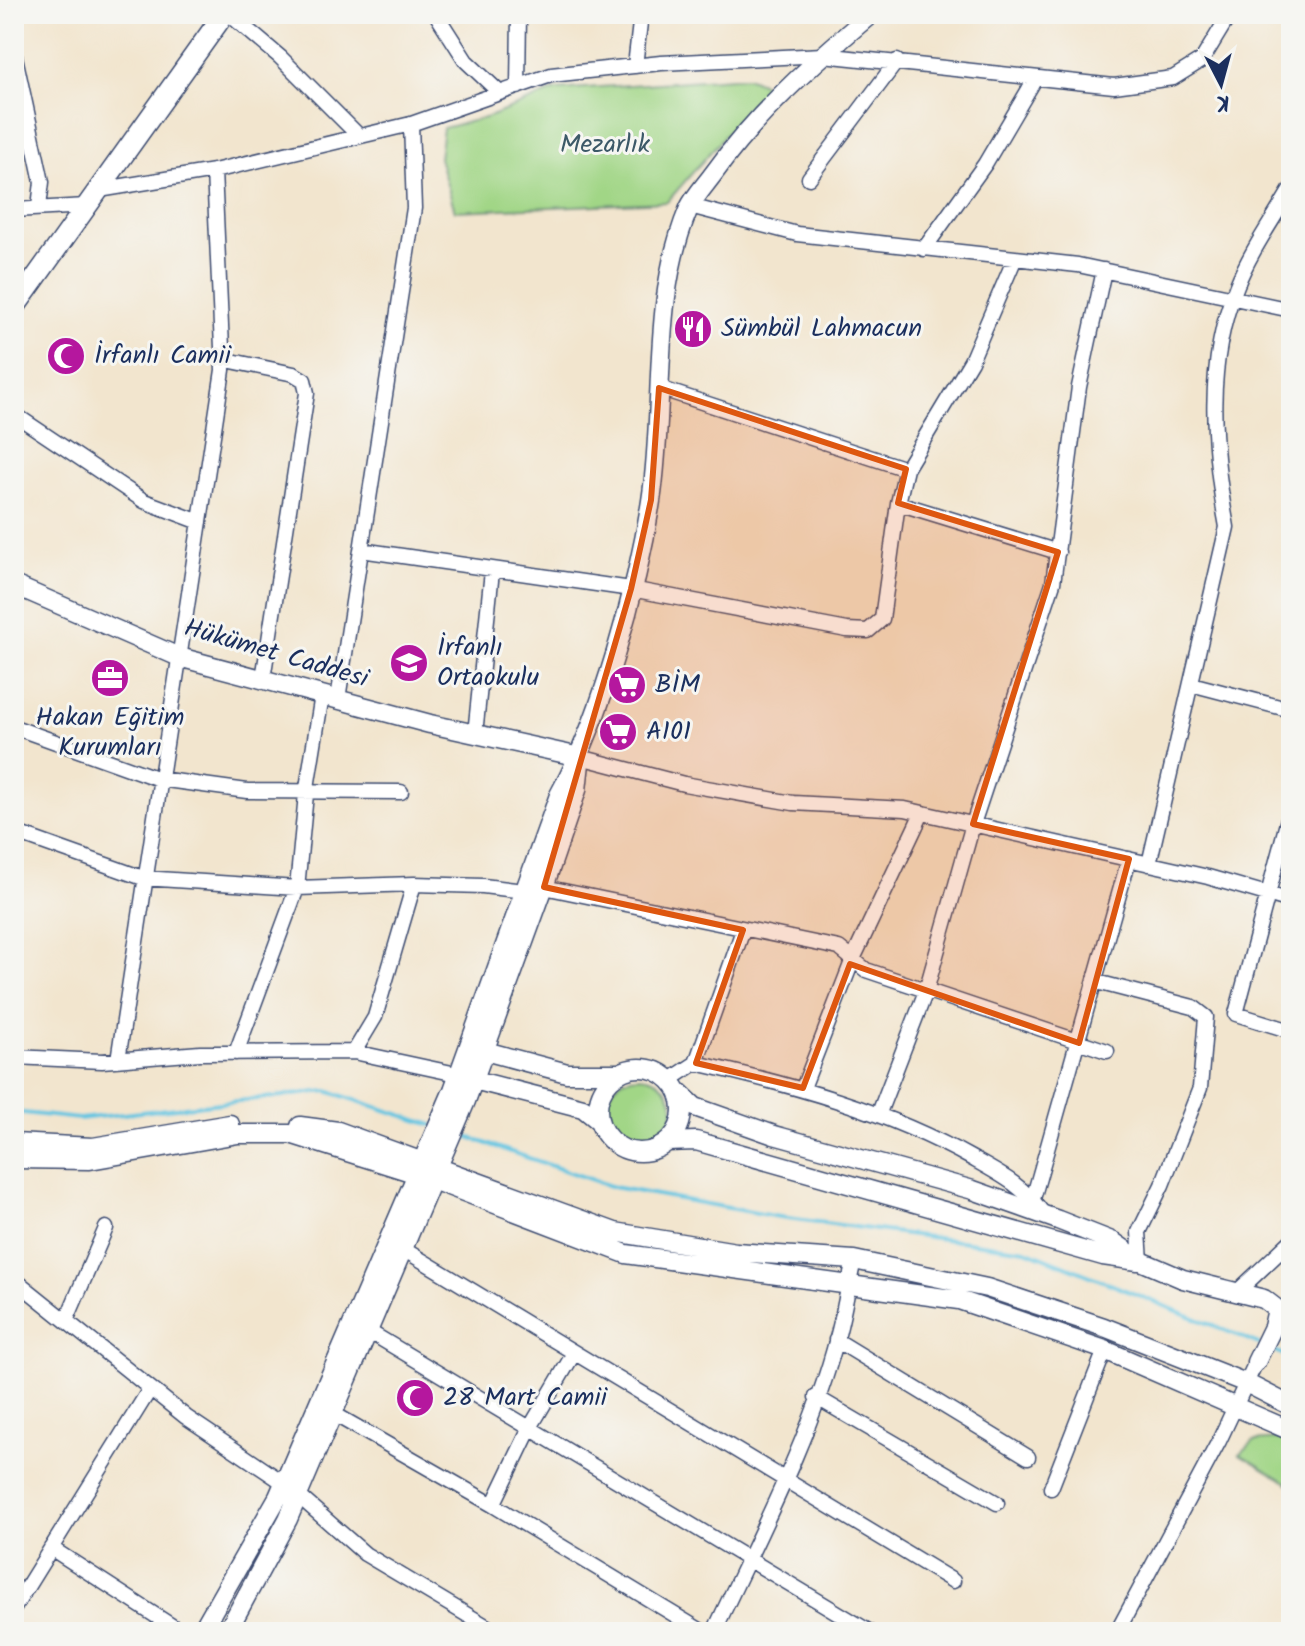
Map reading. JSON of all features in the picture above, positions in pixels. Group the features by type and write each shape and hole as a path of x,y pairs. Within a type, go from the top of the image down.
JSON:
{"main road":[{"path":"14,308 227,14"}],"street":[{"path":"227,14 280,57 359,136"},
{"path":"436,14 466,61 500,93"},
{"path":"518,87 519,14"},
{"path":"635,66 641,14"},
{"path":"463,1086 485,1051 577,790 580,757 631,589 651,500 666,291 690,206 738,139 823,55 871,14"},
{"path":"14,210 93,198 411,124 551,75 635,66 823,55 1114,86 1173,78 1202,60 1230,14"},
{"path":"14,52 22,118 42,182 39,207"},
{"path":"809,178 897,61"},
{"path":"924,249 985,164 1035,79"},
{"path":"236,1053 297,888 306,794 361,550 414,208 411,124"},
{"path":"118,1060 222,359 214,171"},
{"path":"1149,864 1227,527 1217,474 1214,363 1233,297 1291,189"},
{"path":"690,206 797,234 1104,270 1291,310"},
{"path":"361,550 631,589 847,630 868,631 882,619 898,503 906,469 971,361 1015,258"},
{"path":"879,1113 926,991 973,824 1053,583 1079,387 1104,270"},
{"path":"222,359 294,374 304,380 307,393 263,679"},
{"path":"659,388 906,469"},
{"path":"14,414 144,501 200,522"},
{"path":"898,503 1058,552"},
{"path":"475,734 492,571"},
{"name":"Hükümet Caddesi","path":"14,585 179,657 475,734 580,757"},
{"path":"1191,684 1291,710"},
{"path":"14,727 159,779 247,791 306,794 401,792"},
{"path":"580,757 684,784 793,803 922,813 1129,859 1291,901"},
{"path":"201,1632 284,1483 440,1140 463,1086 524,891 559,795 580,757"},
{"path":"803,1088 853,959 922,813"},
{"path":"1290,813 1236,1014 1291,1031"},
{"path":"14,832 143,878 297,888 414,884 524,891"},
{"path":"1039,1207 1129,859"},
{"path":"354,1052 375,1017 414,884"},
{"path":"544,887 839,948 866,970 1107,1051"},
{"path":"674,1086 696,1063 743,930"},
{"path":"1097,982 1193,1007 1206,1017 1200,1088 1162,1185 1139,1232 1141,1261"},
{"path":"485,1051 567,1073 619,1073 646,1068 674,1086 695,1107 774,1135 1039,1207 1114,1242 1141,1261 1183,1279 1264,1299 1277,1309 1273,1327 1236,1404 1117,1632"},
{"path":"14,1057 118,1060 236,1053 354,1052 463,1086 583,1108 599,1121 605,1134 627,1150 641,1152 667,1142 696,1141 1103,1256 1141,1261"},
{"path":"696,1063 803,1088 879,1113 941,1141 1024,1187 1039,1207"},
{"path":"599,1121 601,1094 619,1073"},
{"path":"667,1142 681,1119 674,1086"},
{"path":"14,1143 93,1147 203,1127 266,1121 338,1131 626,1254 959,1300 1105,1350 1236,1404 1291,1431"},
{"path":"14,1159 90,1160 262,1132 290,1134 427,1170 615,1232 736,1252 854,1260 987,1288 1038,1303 1246,1383 1291,1406"},
{"path":"227,1632 298,1496 334,1414 403,1249 427,1170"},
{"path":"66,1321 106,1228"},
{"path":"1237,1292 1291,1241"},
{"path":"403,1249 953,1581"},
{"path":"714,1632 784,1480 816,1397 836,1340 854,1260"},
{"path":"14,1279 150,1389 284,1483 365,1554 496,1632"},
{"path":"368,1331 870,1632"},
{"path":"836,1340 1028,1457"},
{"path":"1051,1488 1105,1350"},
{"path":"493,1505 531,1426 574,1353"},
{"path":"14,1606 150,1389"},
{"path":"816,1397 997,1503"},
{"path":"334,1414 493,1505 703,1632"},
{"path":"51,1548 181,1632"}],"highlighted area":[{"path":"659,388 906,469 898,503 1058,552 973,824 1129,859 1079,1043 850,964 803,1088 696,1063 743,930 544,887 631,589 651,500"}],"green space":[{"name":"Mezarlık","path":"747,77 768,86 667,202 455,211 439,158 443,128 489,117 556,90"},
{"path":"639,1076 663,1086 673,1110 663,1134 639,1144 615,1134 605,1110 615,1086"},
{"path":"1279,1439 1291,1443 1291,1485 1240,1454 1254,1441"}],"waterway":[{"path":"14,1112 79,1119 327,1091 432,1125"},
{"path":"459,1134 613,1187 773,1216 1026,1250 1259,1344"},
{"path":"1270,1349 1291,1358"}],"place":[{"name":"Sümbül Lahmacun","path":"693,329"},
{"name":"İrfanlı Camii","path":"66,356"},
{"name":"İrfanlı Ortaokulu","path":"409,663"},
{"name":"Hakan Eğitim Kurumları","path":"110,678"},
{"name":"BİM","path":"627,685"},
{"name":"A101","path":"618,732"},
{"name":"28 Mart Camii","path":"415,1398"}]}
